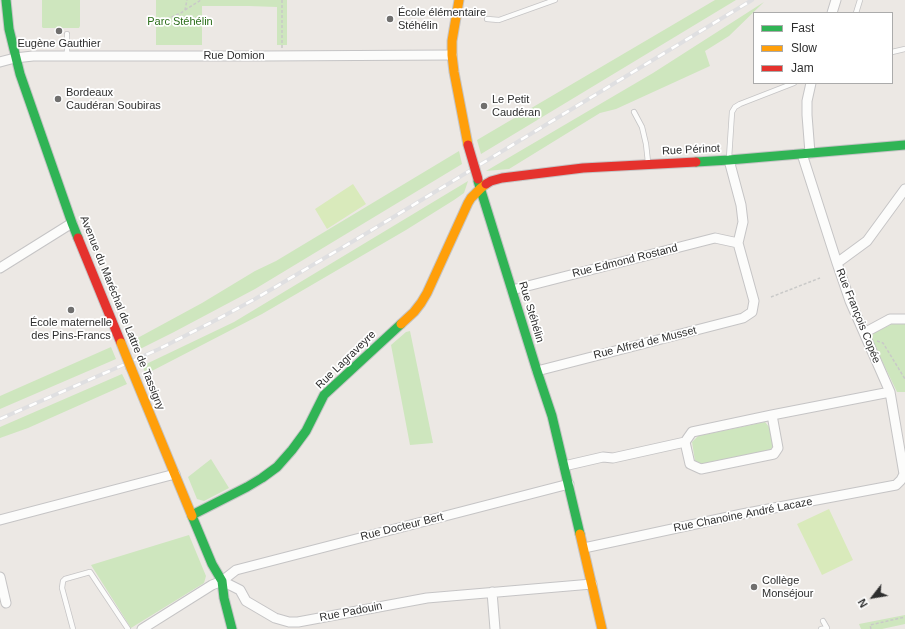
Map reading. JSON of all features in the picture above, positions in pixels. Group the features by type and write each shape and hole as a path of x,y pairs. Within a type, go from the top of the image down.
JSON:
{"street":[{"name":"Avenue du Maréchal de Lattre de Tassigny","path":"6,0 9,29 15,58 72,224 212,564 222,581 224,598 232,629"},
{"name":"Rue Stéhélin","path":"459,0 452,41 452,55 468,145 552,416 602,629"},
{"path":"832,12 836,0"},
{"name":"Rue Domion","path":"0,62 15,58 33,56 452,55"},
{"name":"Rue François Copée","path":"811,84 807,101 806,154 837,263 850,301 890,392 904,474 901,480"},
{"name":"Rue Périnot","path":"479,184 502,178 583,168 729,160 905,145"},
{"path":"729,160 741,205 743,222 738,243"},
{"name":"Rue Lagraveyre","path":"192,515 247,487 277,467 306,431 324,395 414,312 427,293 468,203 479,184"},
{"path":"837,263 867,241 905,189"},
{"path":"0,268 72,224"},
{"name":"Rue Edmond Rostand","path":"512,290 715,238 738,243"},
{"name":"Rue Alfred de Musset","path":"537,371 743,318 752,312 754,301 738,243"},
{"path":"864,333 890,319 905,319"},
{"path":"564,466 604,457 613,458 684,442 692,432 890,392"},
{"path":"684,442 690,464 701,469 774,454 778,448 772,415"},
{"path":"0,520 175,474"},
{"name":"Rue Chanoine André Lacaze","path":"584,548 742,514 896,485 901,480"},
{"name":"Rue Docteur Bert","path":"222,581 236,570 569,484"},
{"path":"0,577 6,604"},
{"path":"142,629 212,585 222,581"},
{"name":"Rue Padouin","path":"222,581 240,590 246,601 275,618 289,622 298,622 427,598 592,584"},
{"path":"492,592 495,629"}],"lane":[{"path":"487,19 499,20 555,0"},
{"path":"856,12 860,0"},
{"path":"67,34 67,56"},
{"path":"893,52 905,49"},
{"path":"729,160 732,112 735,107 791,84"},
{"path":"634,112 642,127 646,144 648,164"},
{"path":"73,629 62,588 63,581 65,579 90,572 128,629"},
{"path":"821,629 827,628 823,621"}],"path":[{"path":"185,10 187,0"},
{"path":"157,21 181,13 201,0"},
{"path":"282,0 282,56"},
{"path":"771,297 820,278"},
{"path":"877,340 883,343 905,379"},
{"path":"871,629 870,625 905,617"}],"green space":[{"path":"42,0 80,0 79,28 43,28"},
{"name":"Parc Stéhélin","path":"156,0 287,0 287,45 277,45 277,7 202,6 202,45 156,45"},
{"path":"715,0 736,0 481,154 477,140"},
{"path":"764,2 729,36 705,51 710,66 616,109 600,113 509,169 486,171 653,73"},
{"path":"459,151 462,164 255,289 136,351 132,341 202,303 255,271 276,261"},
{"path":"468,181 464,193 406,230 262,314 146,374 142,366 234,322"},
{"path":"353,184 366,204 327,229 315,209"},
{"path":"892,324 905,324 905,392 897,392 871,338 874,333"},
{"path":"410,331 433,443 410,445 391,345 406,332"},
{"path":"111,347 116,359 0,409 0,396"},
{"path":"122,374 127,384 28,428 0,438 0,427"},
{"path":"765,422 770,428 774,445 769,451 704,466 695,461 692,442 698,436"},
{"path":"211,459 229,488 204,501 197,499 188,477"},
{"path":"829,509 853,560 822,575 797,524"},
{"path":"189,535 206,576 204,583 131,628 91,565"},
{"path":"905,615 905,624 882,629 861,629 859,624"}],"railway":[{"path":"0,419 159,349 255,299 752,0"}],"traffic: fast":[{"path":"6,0 9,29 20,74 78,238"},
{"path":"696,162 905,145"},
{"path":"478,181 552,416 580,534"},
{"path":"192,515 247,487 277,467 306,431 324,395 401,324"},
{"path":"192,516 212,564 222,581 224,598 232,629"}],"traffic: slow":[{"path":"459,0 452,41 452,55 468,145"},
{"path":"401,324 421,303 468,203 471,198 486,184"},
{"path":"121,343 131,368"},
{"path":"131,368 192,516"},
{"path":"580,534 602,629"}],"traffic: jam":[{"path":"468,145 478,179"},
{"path":"486,184 502,178 583,168 696,162"},
{"path":"78,238 121,343"}],"place":[{"name":"École élémentaire Stéhélin","path":"390,19"},
{"name":"Eugène Gauthier","path":"59,31"},
{"name":"Bordeaux Caudéran Soubiras","path":"58,99"},
{"name":"Le Petit Caudéran","path":"484,106"},
{"name":"École maternelle des Pins-Francs","path":"71,310"},
{"name":"Collège Monséjour","path":"754,587"}]}
